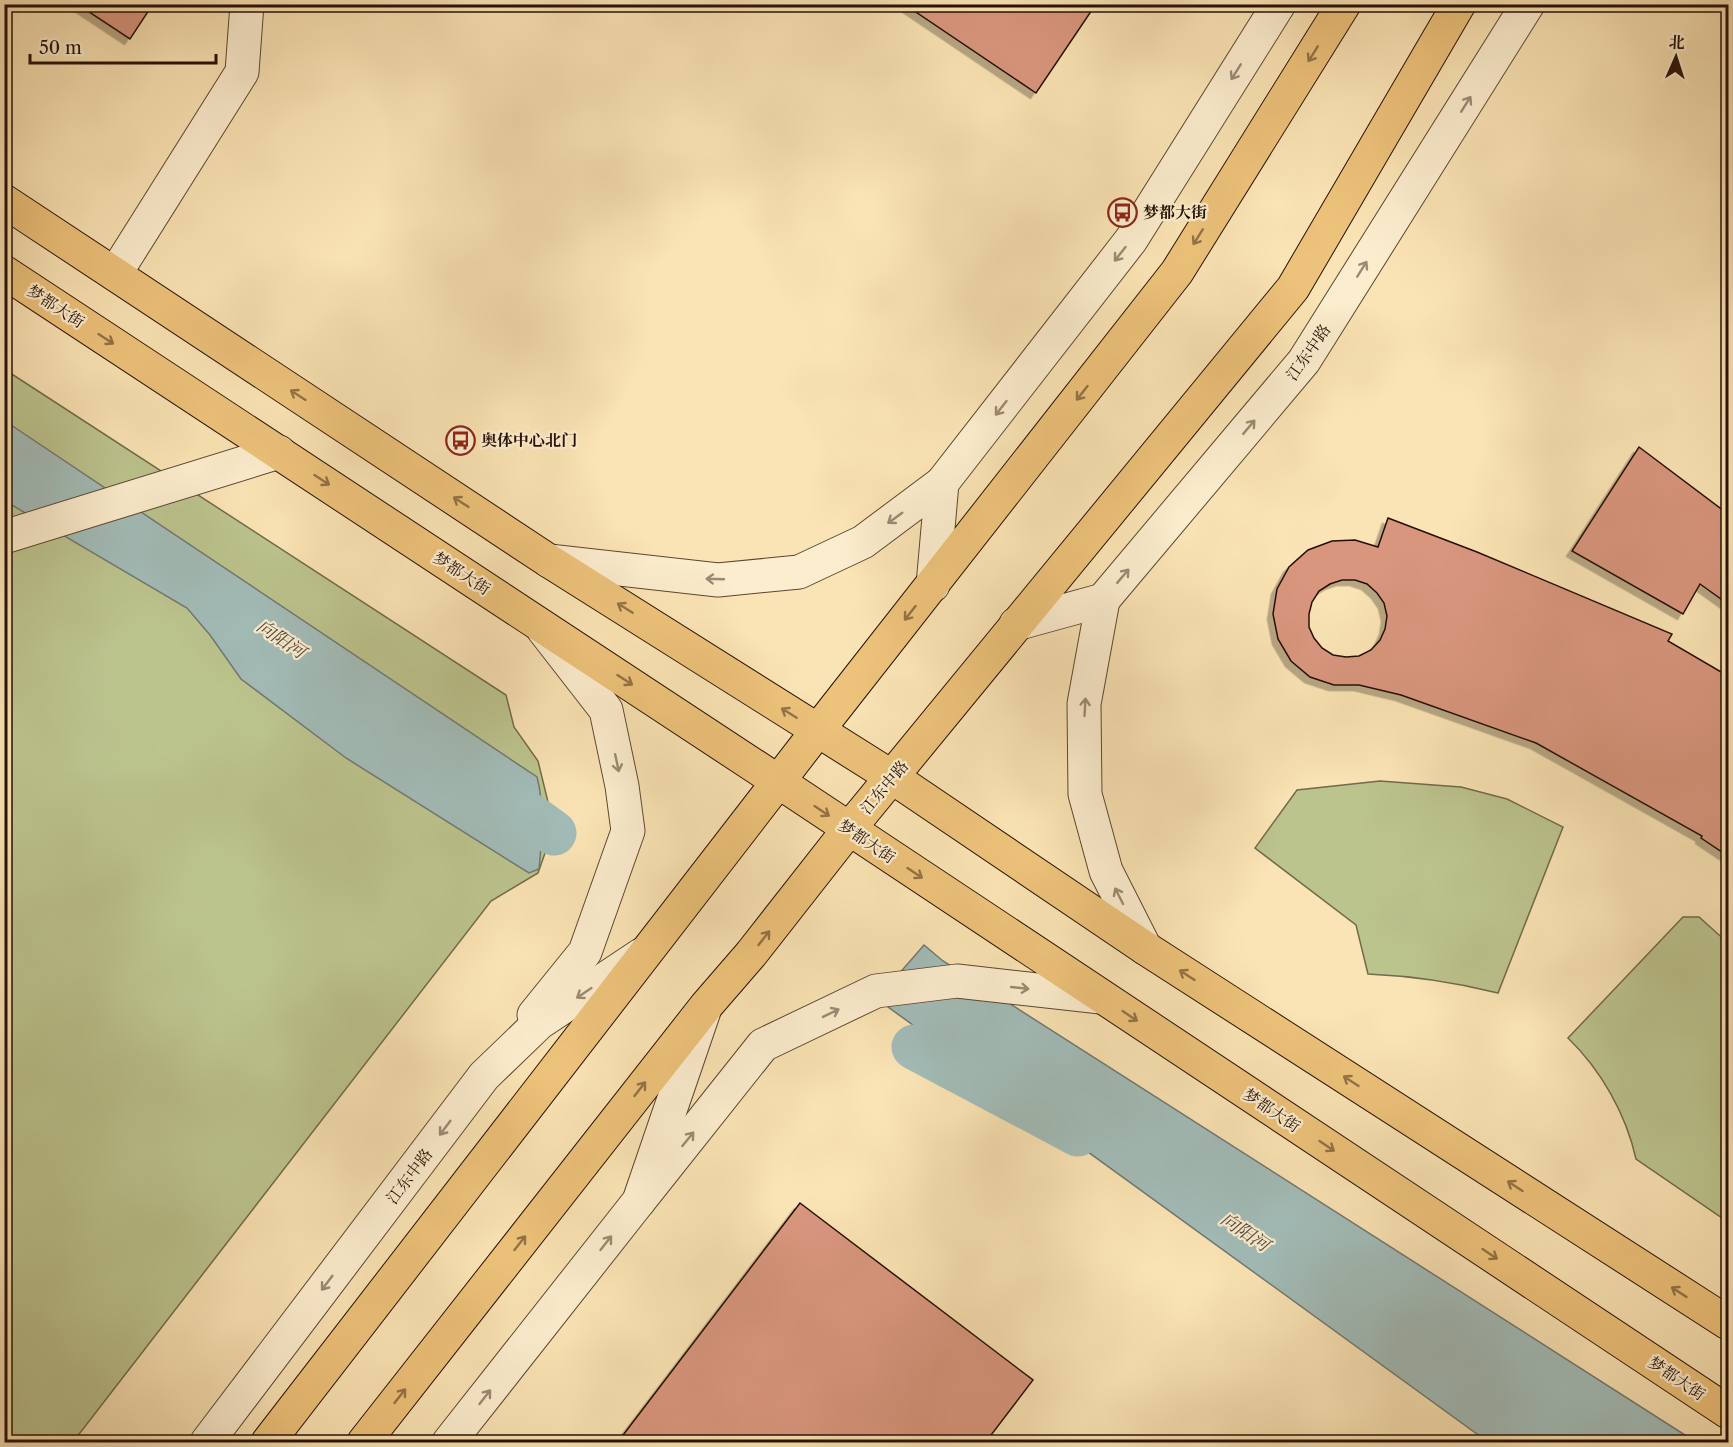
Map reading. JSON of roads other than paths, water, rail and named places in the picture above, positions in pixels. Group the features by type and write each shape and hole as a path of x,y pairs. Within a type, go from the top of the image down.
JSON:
{"main road":[{"name":"江东中路","path":"268,1443 818,730 1176,272 1344,4"},
{"name":"江东中路","path":"364,1443 706,1006 751,954 849,829 1293,288 1459,4"},
{"path":"4,201 549,561 892,777 1145,948 1728,1323"},
{"name":"梦都大街","path":"4,272 539,623 1728,1412"}],"street":[{"path":"115,274 242,72 247,4"},
{"path":"549,561 718,580 799,572 863,542 942,483 1131,240 1278,4"},
{"name":"江东中路","path":"1103,600 1304,361 1528,4"},
{"path":"10,535 279,452"},
{"path":"933,585 942,483"},
{"path":"1016,624 1103,600 1084,704 1085,794 1106,871 1145,948"},
{"path":"484,1076 585,952 628,831 622,786 606,710 539,623"},
{"name":"江东中路","path":"207,1443 484,1076 539,1023 650,949"},
{"path":"639,1201 763,1045 876,991 957,981 1101,997"},
{"name":"江东中路","path":"449,1443 639,1201 706,1006"}],"water":[{"path":"5,421 537,777 542,812 539,869 529,873 346,758 241,679 210,635 187,608 5,501"},
{"path":"924,945 943,961 1696,1442 1488,1442 877,999"}],"waterway":[{"name":"向阳河","path":"493,789 554,833"},
{"name":"向阳河","path":"914,1047 1078,1134"}],"place":[{"name":"梦都大街","path":"1122,212"},
{"name":"奥体中心北门","path":"460,440"}]}
